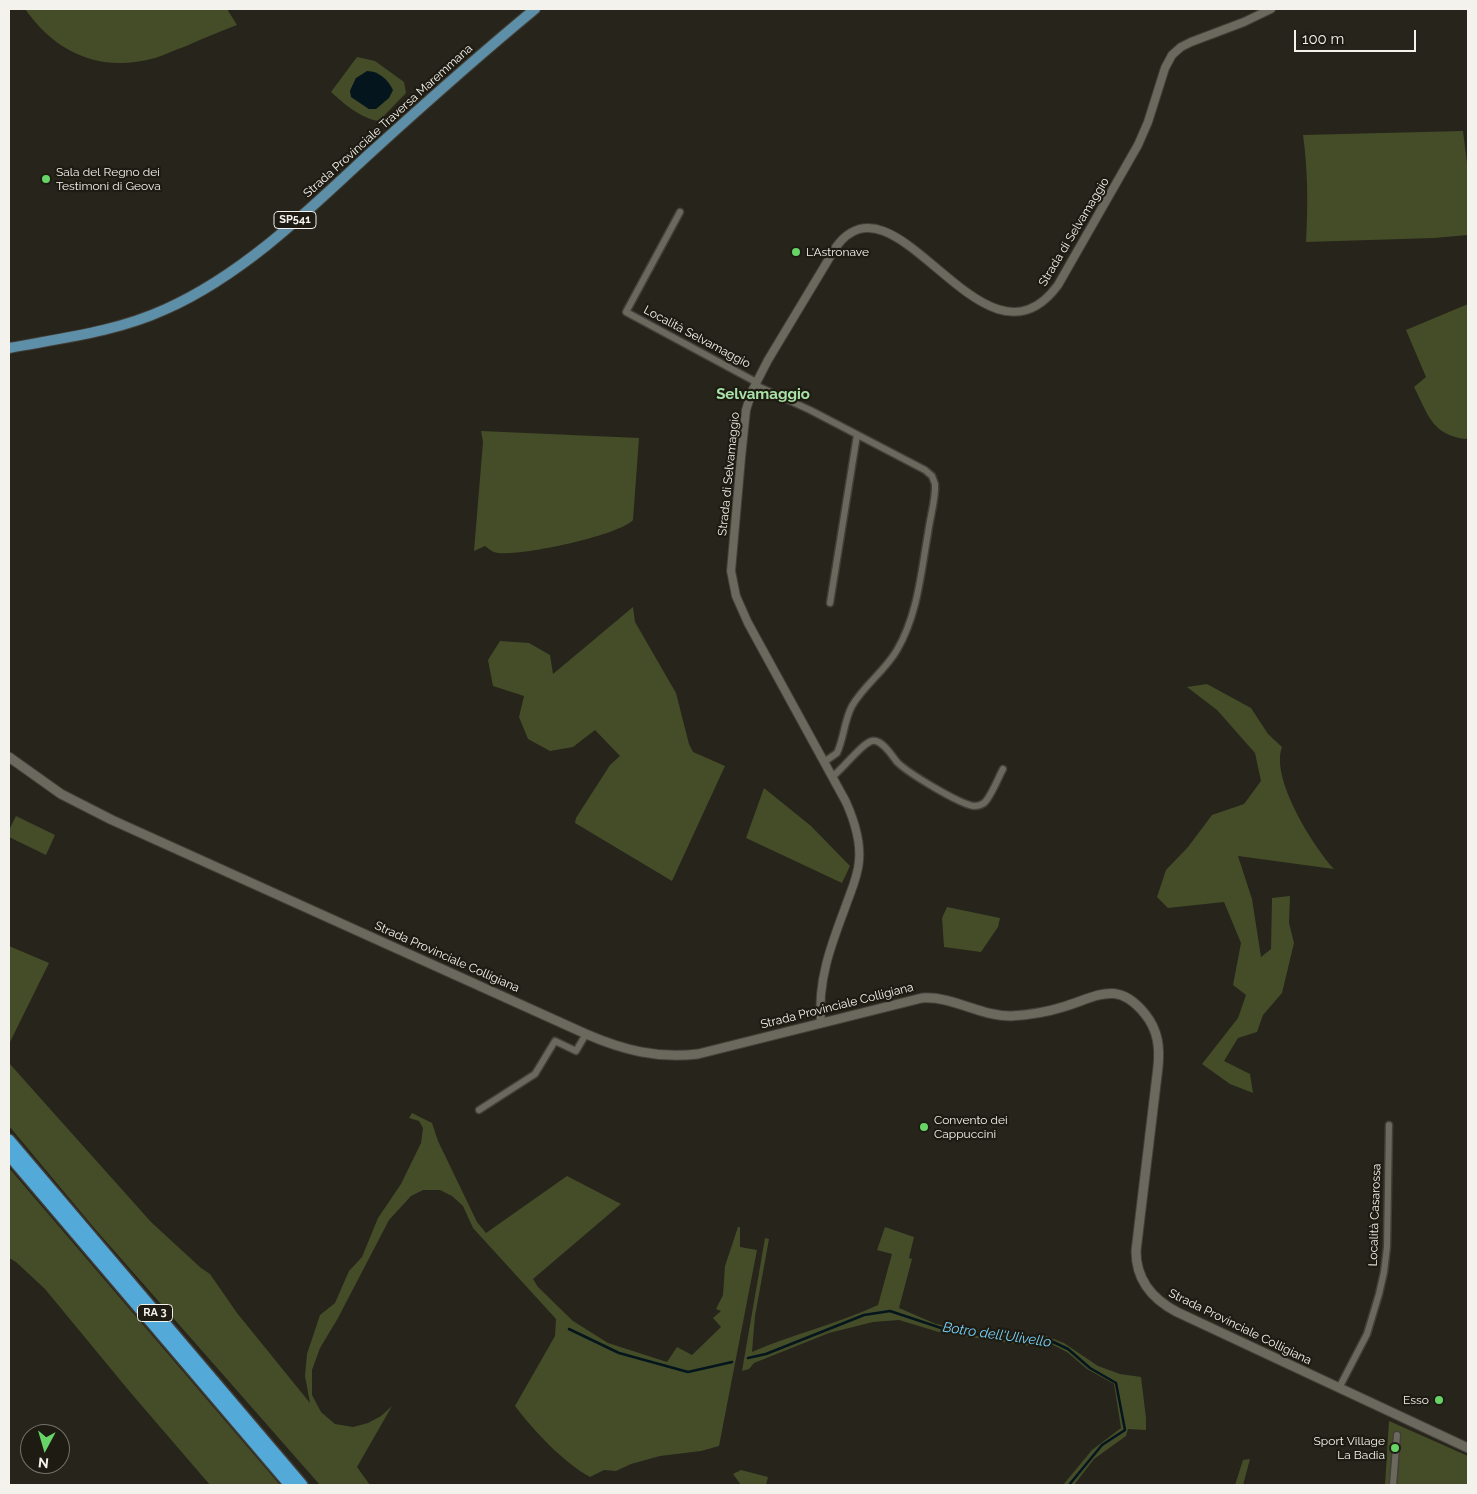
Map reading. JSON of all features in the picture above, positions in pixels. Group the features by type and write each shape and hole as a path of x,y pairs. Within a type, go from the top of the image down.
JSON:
{"highway":[{"name":"RA 3","path":"9,1140 302,1485"},
{"name":"RA 3","path":"9,1155 290,1485"}],"main road":[{"name":"Strada Provinciale Traversa Maremmana","path":"9,348 78,336 124,325 156,314 227,276 316,202 535,9"},
{"name":"Strada Provinciale Colligiana","path":"9,757 52,789 89,809 586,1034 612,1045 641,1053 683,1056 716,1050 908,1000 943,999 986,1013 1006,1016 1059,1008 1102,993 1120,995 1134,1002 1148,1017 1154,1028 1159,1048 1136,1244 1137,1267 1143,1282 1154,1296 1177,1312 1468,1448"}],"street":[{"name":"Strada di Selvamaggio","path":"821,1023 820,997 825,968 833,939 857,876 859,861 857,837 852,818 832,777 748,623 733,585 732,556 743,432 746,410 756,384 779,340 836,247 845,236 857,229 876,228 889,233 970,295 989,307 1003,311 1018,311 1030,308 1042,301 1061,280 1135,152 1148,122 1165,68 1172,55 1181,47 1191,42 1244,22 1271,9"},
{"name":"Località Selvamaggio","path":"680,212 626,312 756,384 926,470 933,478 935,489 917,595 909,626 890,662 851,708 844,724 837,753 824,762"},
{"path":"830,603 857,435"},
{"path":"832,777 859,750 869,742 874,741 880,744 901,766 961,801 974,806 980,805 986,800 1003,769"},
{"path":"479,1110 535,1074 554,1041 576,1051 586,1034"},
{"name":"Località Casarossa","path":"1338,1388 1365,1339 1383,1278 1387,1247 1389,1125"},
{"path":"1393,1485 1397,1435"}],"green space":[{"path":"25,9 227,9 237,25 155,58 116,63 82,56 66,48 51,38"},
{"path":"357,57 375,61 404,82 406,93 379,121 360,114 331,92","holes":["356,78 369,109 352,97 350,91"]},
{"path":"1463,131 1468,171 1468,235 1434,238 1306,242 1307,188 1303,135"},
{"path":"1468,304 1468,438 1465,439 1445,433 1427,414 1414,387 1426,377 1406,330"},
{"path":"481,431 639,438 633,520 609,532 568,544 510,553 498,553 485,546 474,551 483,442"},
{"path":"633,607 635,622 676,693 689,744 693,752 725,766 672,881 575,823 576,818 610,765 620,756 595,730 573,747 550,751 528,739 519,717 524,696 493,686 488,660 500,641 529,643 550,655 553,674"},
{"path":"1207,684 1251,708 1268,734 1282,747 1280,760 1282,776 1288,793 1315,845 1334,869 1238,856 1252,899 1261,957 1271,949 1272,898 1290,896 1289,923 1294,943 1282,993 1263,1015 1257,1032 1238,1038 1224,1061 1250,1074 1253,1093 1230,1084 1202,1064 1238,1018 1246,995 1233,985 1241,943 1224,902 1168,908 1157,897 1166,870 1188,847 1212,815 1244,804 1261,781 1255,753 1217,710 1187,687"},
{"path":"764,788 811,826 850,866 842,883 746,838"},
{"path":"16,816 55,835 46,855 9,837 9,830"},
{"path":"947,907 1000,918 998,927 981,952 944,947 942,918"},
{"path":"9,946 49,963 9,1044"},
{"path":"9,1063 151,1222 210,1274 237,1313 310,1403 305,1376 307,1354 320,1315 335,1303 349,1271 362,1257 378,1218 401,1184 421,1143 423,1128 419,1121 409,1118 412,1113 432,1123 438,1141 477,1222 486,1233 567,1176 621,1204 533,1279 538,1287 573,1321 608,1343 667,1362 677,1347 692,1355 721,1327 713,1318 721,1311 716,1309 723,1295 725,1266 738,1227 740,1227 740,1247 757,1250 719,1446 701,1451 660,1456 631,1464 616,1471 604,1470 590,1477 569,1463 540,1435 515,1406 555,1336 556,1319 473,1228 463,1206 452,1196 440,1190 423,1190 411,1196 389,1220 338,1318 320,1348 312,1370 312,1395 321,1412 335,1424 353,1427 368,1423 381,1416 392,1406 357,1467 370,1485 320,1485 95,1229 9,1126"},
{"path":"9,1168 280,1485 210,1485 45,1289 16,1262 9,1258"},
{"path":"885,1227 914,1237 909,1258 912,1259 899,1308 936,1324 1030,1339 1046,1336 1064,1343 1098,1366 1120,1374 1141,1377 1146,1430 1128,1429 1126,1436 1094,1459 1074,1485 1063,1485 1092,1450 1121,1428 1114,1384 1087,1369 1067,1352 1051,1344 1031,1346 942,1333 899,1320 873,1322 829,1333 754,1363 749,1369 742,1371 765,1238 769,1239 755,1316 752,1352 878,1305 892,1254 877,1250"},
{"path":"1389,1421 1468,1456 1468,1485 1385,1485"},
{"path":"1250,1459 1243,1485 1235,1485 1243,1460"},
{"path":"741,1470 768,1477 766,1485 741,1485 733,1474"}],"water":[{"path":"367,71 383,77 393,90 389,98 376,109 369,109 351,97 350,91 356,78"}],"waterway":[{"name":"Botro dell'Ulivello","path":"748,1358 766,1354 864,1315 890,1311 947,1330 1028,1342 1049,1340 1068,1349 1090,1368 1116,1383 1125,1430 1102,1445 1069,1485"},
{"name":"Botro dell'Ulivello","path":"569,1329 619,1353 688,1372 732,1362"}],"place":[{"name":"Sala del Regno dei Testimoni di Geova","path":"46,179"},
{"name":"L'Astronave","path":"796,252"},
{"name":"Convento dei Cappuccini","path":"924,1127"},
{"name":"Esso","path":"1439,1400"},
{"name":"Sport Village La Badia","path":"1395,1448"}],"district":[{"name":"Selvamaggio","path":"763,394"}]}
